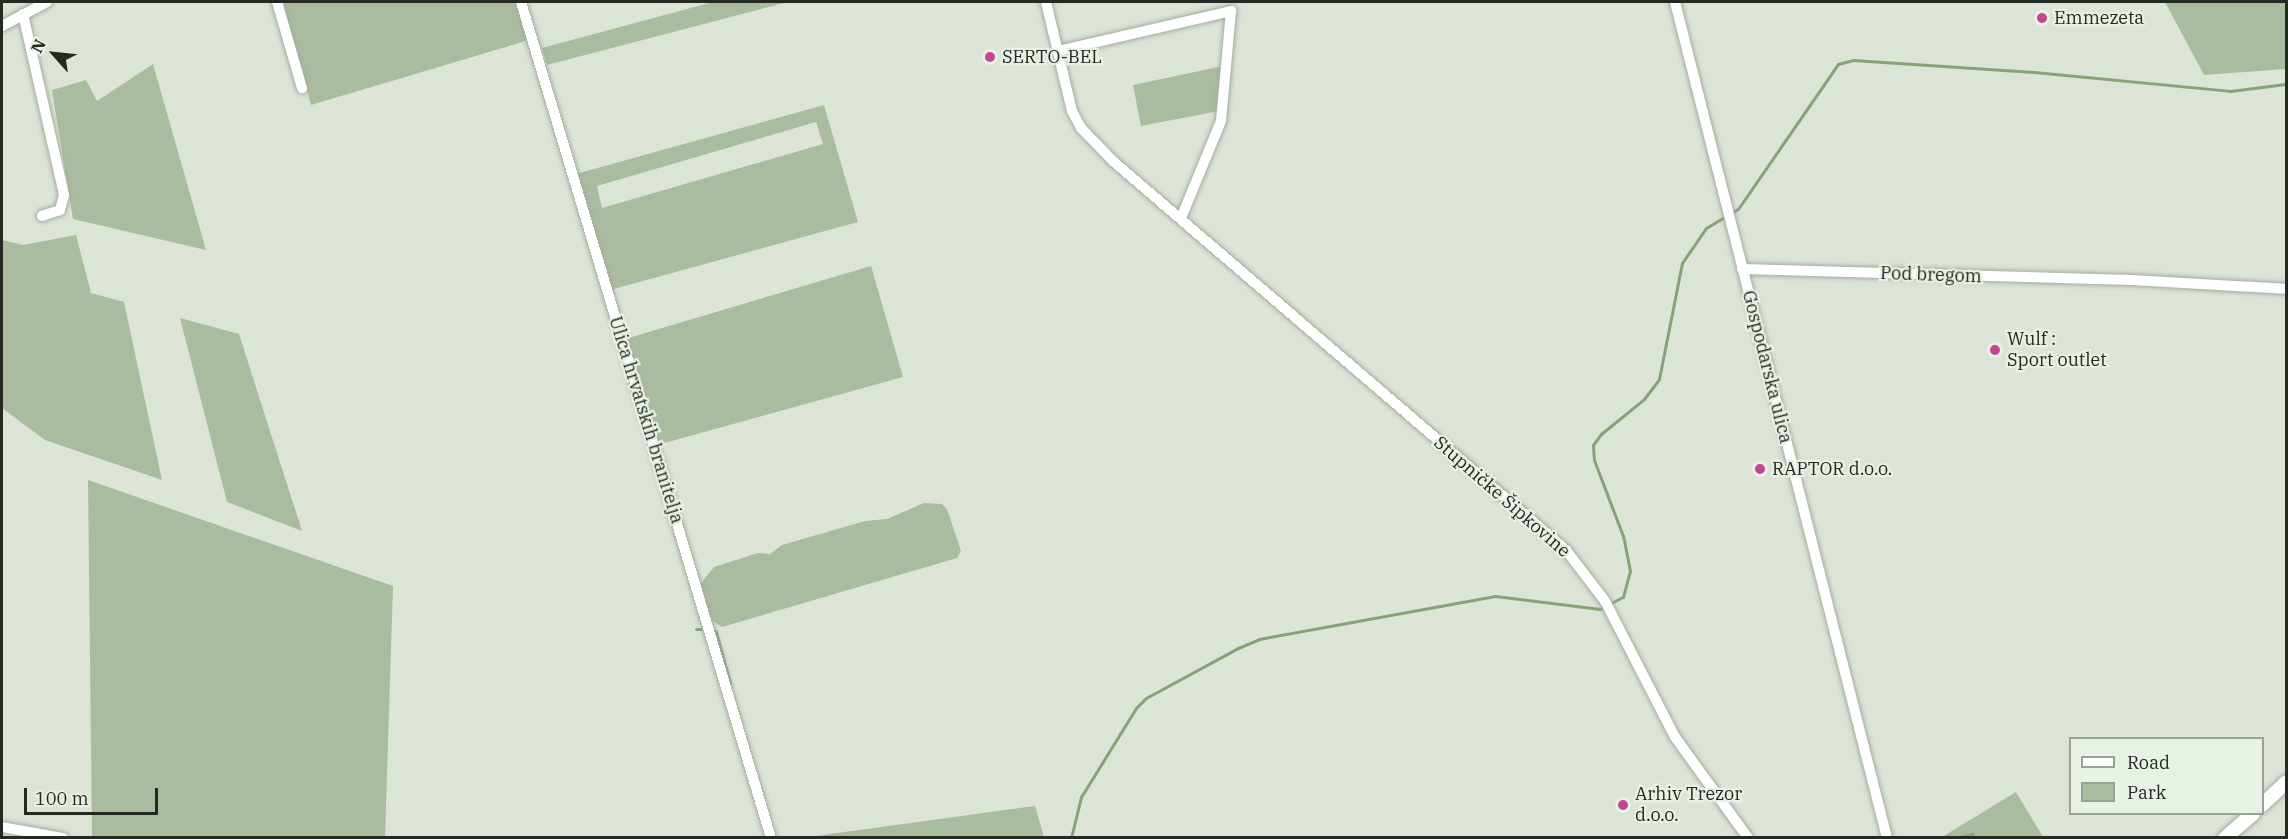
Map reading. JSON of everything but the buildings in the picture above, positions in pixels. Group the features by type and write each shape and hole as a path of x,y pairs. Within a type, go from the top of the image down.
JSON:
{"street":[{"path":"2,26 47,2"},
{"path":"277,2 302,88"},
{"name":"Ulica hrvatskih branitelja","path":"521,2 771,837"},
{"name":"Stupničke Šipkovine","path":"1047,2 1072,111 1081,128 1114,162 1566,550 1607,605 1675,736 1748,837"},
{"name":"Gospodarska ulica","path":"1675,2 1887,837"},
{"path":"1058,51 1232,6 1221,122 1181,218"},
{"path":"23,14 64,195 60,210 42,216"},
{"name":"Pod bregom","path":"1742,269 2120,280 2286,289"},
{"path":"2264,803 2286,783"},
{"path":"2225,837 2251,815"},
{"path":"2,828 63,837"}],"green space":[{"path":"283,2 517,2 529,40 311,105"},
{"path":"713,2 788,2 547,65 542,48"},
{"path":"2165,2 2286,2 2286,69 2204,75"},
{"path":"153,64 206,250 73,219 52,90 86,80 97,101"},
{"path":"1223,66 1219,111 1141,126 1133,85"},
{"path":"824,105 858,222 610,290 576,174","holes":["816,122 823,144 602,208 597,186"]},
{"path":"76,235 91,293 124,302 162,480 45,440 2,408 2,240 23,245"},
{"path":"871,266 903,377 657,445 625,339"},
{"path":"180,318 239,334 302,531 227,502"},
{"path":"88,480 393,586 385,837 92,837"},
{"path":"924,503 942,504 947,509 961,551 957,558 722,627 710,619 701,583 714,567 758,553 770,554 782,545 865,521 887,519"},
{"path":"2016,792 2043,837 1942,837"},
{"path":"1035,806 1044,837 808,837"}],"waterway":[{"path":"1071,838 1081,797 1136,708 1146,698 1238,648 1259,639 1495,596 1600,609 1623,597 1630,571 1623,536 1594,460 1593,445 1601,434 1644,399 1659,379 1682,263 1706,228 1738,209 1838,64 1853,60 2034,72 2230,91 2286,84"},
{"path":"696,629 701,629"},
{"path":"712,629 716,632 730,683"},
{"path":"1958,838 1972,834"}],"place":[{"name":"Emmezeta","path":"2042,18"},
{"name":"SERTO-BEL","path":"990,57"},
{"name":"Wulf : Sport outlet","path":"1995,350"},
{"name":"RAPTOR d.o.o.","path":"1760,469"},
{"name":"Arhiv Trezor d.o.o.","path":"1623,805"}]}
